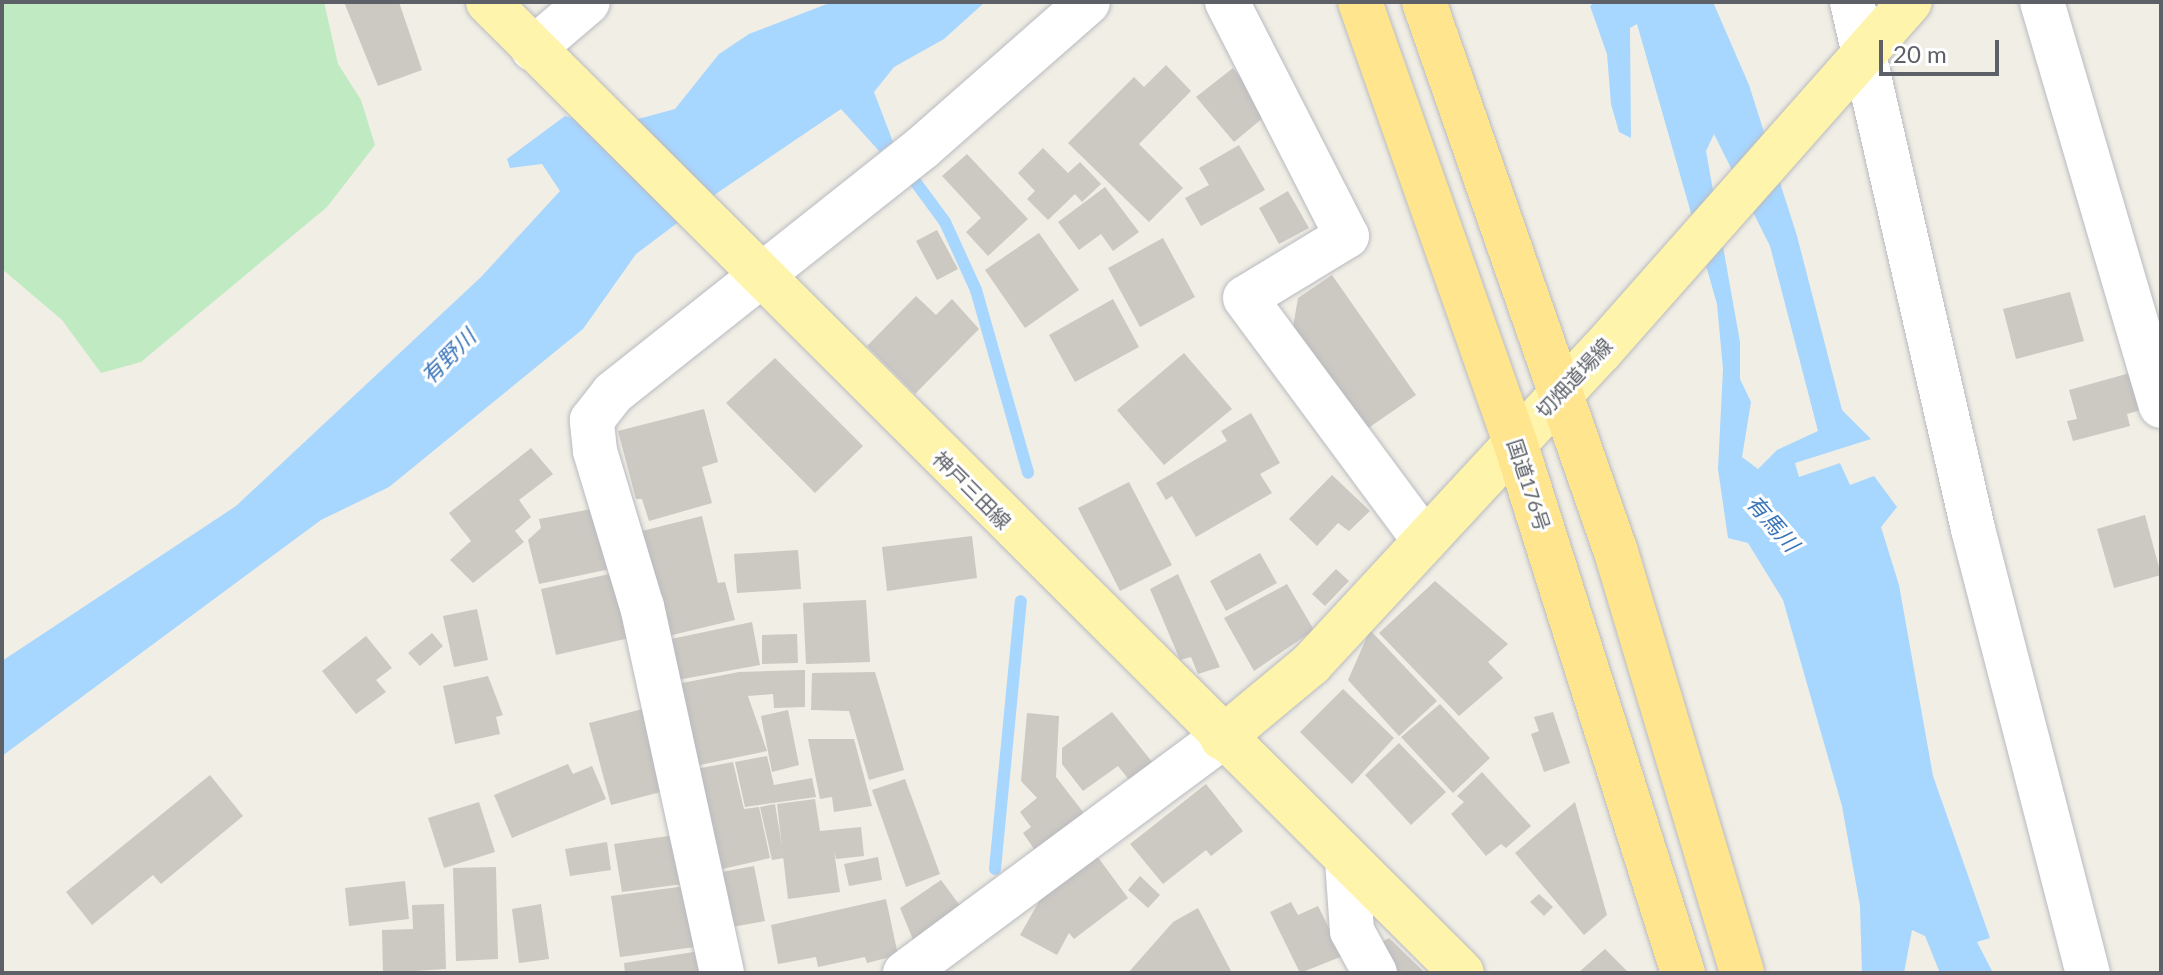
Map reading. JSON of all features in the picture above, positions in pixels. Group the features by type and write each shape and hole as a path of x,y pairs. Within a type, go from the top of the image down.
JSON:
{"highway":[{"name":"国道176号","path":"1360,2 1515,442 1683,973"},
{"path":"1424,2 1616,552 1742,973"}],"main road":[{"name":"神戸三田線","path":"488,2 1222,738 1462,973"},
{"name":"切畑道場線","path":"1222,738 1311,664 1601,351 1861,53 1910,2"}],"street":[{"path":"533,49 588,2"},
{"path":"722,973 642,607 595,451 592,420 613,393 760,273 922,148 1088,2"},
{"path":"1227,2 1347,236 1245,298 1425,541"},
{"path":"1852,2 1861,53 1973,529 2088,973"},
{"path":"2042,2 2161,406"},
{"path":"905,973 1222,738"},
{"path":"1347,860 1352,931 1375,973"}],"green space":[{"path":"2,2 324,2 338,64 361,100 375,145 327,207 141,362 101,373 62,320 2,269"}],"water":[{"name":"有野川","path":"832,2 985,2 944,39 894,67 874,92 893,142 880,152 841,109 720,191 636,254 583,329 389,487 321,520 2,756 2,661 236,506 481,277 560,191 542,164 510,168 507,159 565,116 605,128 675,109 719,54 749,34"},
{"name":"有馬川","path":"1596,2 1713,2 1749,85 1797,236 1842,410 1871,439 1795,463 1799,477 1840,463 1850,485 1874,476 1897,507 1881,527 1899,585 1933,776 1990,938 1977,942 1993,973 1940,973 1925,936 1912,930 1904,973 1862,973 1860,906 1842,806 1783,600 1748,543 1728,538 1718,469 1723,369 1717,304 1637,24 1630,28 1631,138 1619,132 1611,104 1607,54 1590,6","holes":["1714,134 1770,246 1818,431 1777,450 1758,469 1742,457 1751,402 1740,379 1740,342 1706,151"]}],"building":[{"path":"344,2 399,2 422,70 378,86"},
{"path":"1166,65 1191,91 1139,144 1183,188 1149,222 1068,143 1134,77 1144,87"},
{"path":"1233,68 1270,112 1234,142 1196,97"},
{"path":"1239,145 1265,190 1201,226 1185,198 1209,185 1199,168"},
{"path":"1043,148 1068,173 1080,162 1101,184 1082,202 1075,194 1048,220 1027,199 1035,191 1018,173"},
{"path":"967,154 1028,219 988,256 966,232 981,218 942,176"},
{"path":"1105,187 1139,232 1113,251 1101,234 1079,250 1058,222"},
{"path":"1288,191 1309,228 1279,244 1259,208"},
{"path":"937,230 958,269 937,280 916,241"},
{"path":"1039,233 1079,290 1025,328 985,270"},
{"path":"1163,238 1195,297 1140,327 1108,268"},
{"path":"1332,275 1416,395 1367,429 1293,327 1298,298"},
{"path":"2070,292 2084,341 2016,359 2003,309"},
{"path":"916,296 936,315 952,299 979,329 915,394 867,346"},
{"path":"1113,299 1139,347 1075,382 1049,335"},
{"path":"1184,353 1232,409 1164,465 1117,410"},
{"path":"775,358 863,446 815,493 726,403"},
{"path":"2137,371 2148,408 2127,414 2130,426 2073,441 2067,421 2077,419 2069,390"},
{"path":"704,409 718,462 702,467 712,503 649,521 642,499 636,499 618,431"},
{"path":"1251,413 1280,463 1260,474 1272,493 1196,537 1172,496 1166,500 1156,483 1227,441 1221,431"},
{"path":"531,448 553,474 519,500 531,517 515,531 524,542 473,583 450,560 471,541 449,513"},
{"path":"1332,475 1370,511 1349,531 1338,523 1317,546 1289,519"},
{"path":"1129,482 1172,565 1120,591 1078,508"},
{"path":"602,507 615,568 539,584 528,540 541,528 539,519"},
{"path":"2145,515 2161,575 2114,588 2097,529"},
{"path":"702,516 718,583 725,582 735,620 668,636 642,531"},
{"path":"972,536 977,578 887,591 882,547"},
{"path":"798,550 801,589 737,593 734,554"},
{"path":"1260,553 1277,583 1226,611 1210,581"},
{"path":"1336,569 1349,581 1325,606 1312,594"},
{"path":"614,573 629,638 556,655 541,589"},
{"path":"1178,574 1220,667 1198,674 1191,657 1180,660 1150,589"},
{"path":"1435,581 1508,644 1488,662 1503,678 1459,716 1379,633"},
{"path":"1287,584 1314,630 1254,671 1224,618"},
{"path":"866,600 870,662 806,664 803,603"},
{"path":"477,609 488,660 454,667 443,616"},
{"path":"752,622 760,665 677,680 671,639"},
{"path":"1370,630 1437,701 1399,736 1348,680"},
{"path":"432,633 443,646 420,666 408,653"},
{"path":"797,634 798,663 762,664 762,635"},
{"path":"366,636 392,668 376,680 386,692 356,714 322,671"},
{"path":"805,670 805,707 774,708 773,694 748,696 767,751 695,766 677,684 739,672"},
{"path":"875,672 904,770 869,780 849,711 811,710 812,673"},
{"path":"488,676 503,715 496,717 500,734 455,744 443,686"},
{"path":"1343,689 1394,738 1352,784 1300,732"},
{"path":"1440,704 1490,758 1453,793 1401,737"},
{"path":"650,707 672,789 611,805 589,723"},
{"path":"788,710 799,765 772,772 761,716"},
{"path":"1112,712 1157,768 1134,786 1118,766 1083,791 1062,764 1062,748"},
{"path":"1553,712 1570,763 1544,772 1531,734 1539,731 1534,717"},
{"path":"1027,713 1059,716 1056,777 1090,821 1041,859 1023,833 1031,827 1020,812 1037,798 1021,781"},
{"path":"808,739 854,739 872,806 834,812 832,797 820,799"},
{"path":"1399,743 1446,792 1411,825 1365,775"},
{"path":"767,756 774,785 812,778 816,797 745,807 735,762"},
{"path":"733,762 744,809 759,807 770,858 718,870 696,769"},
{"path":"568,764 573,774 592,766 606,799 512,838 494,795"},
{"path":"1482,772 1531,826 1506,848 1501,844 1486,856 1451,814 1464,802 1457,796"},
{"path":"210,775 243,816 161,884 153,875 92,925 66,892"},
{"path":"905,779 940,874 906,887 872,790"},
{"path":"1206,784 1243,831 1211,856 1206,850 1163,884 1130,844"},
{"path":"815,799 820,831 861,827 864,856 836,859 834,851 840,892 788,899 777,804"},
{"path":"479,802 495,852 444,868 428,818"},
{"path":"1575,802 1607,915 1584,935 1515,853"},
{"path":"775,804 784,858 772,860 760,807"},
{"path":"675,835 683,884 622,892 614,844"},
{"path":"607,842 611,870 570,876 565,849"},
{"path":"1097,856 1128,898 1074,939 1069,933 1057,955 1020,935 1041,898"},
{"path":"878,857 882,880 849,886 844,864"},
{"path":"754,866 765,921 732,927 722,872"},
{"path":"496,867 498,959 456,961 453,868"},
{"path":"1140,876 1160,895 1148,908 1128,890"},
{"path":"941,880 964,911 916,947 900,908"},
{"path":"405,881 409,919 349,926 345,888"},
{"path":"686,886 695,947 620,957 611,896"},
{"path":"1539,894 1553,907 1544,916 1530,902"},
{"path":"886,899 898,955 867,963 865,957 818,967 816,957 778,964 771,925"},
{"path":"1291,902 1298,915 1318,906 1343,956 1300,973 1270,912"},
{"path":"444,904 446,969 383,973 382,930 413,929 412,905"},
{"path":"541,904 549,959 519,963 512,909"},
{"path":"1198,908 1232,973 1128,973 1173,922"},
{"path":"1389,938 1425,973 1388,973 1373,947"},
{"path":"1605,949 1629,973 1578,973"},
{"path":"700,951 703,973 625,973 624,963"}],"waterway":[{"path":"914,180 945,222 976,290 1028,473"},
{"path":"995,869 1021,601"}]}
